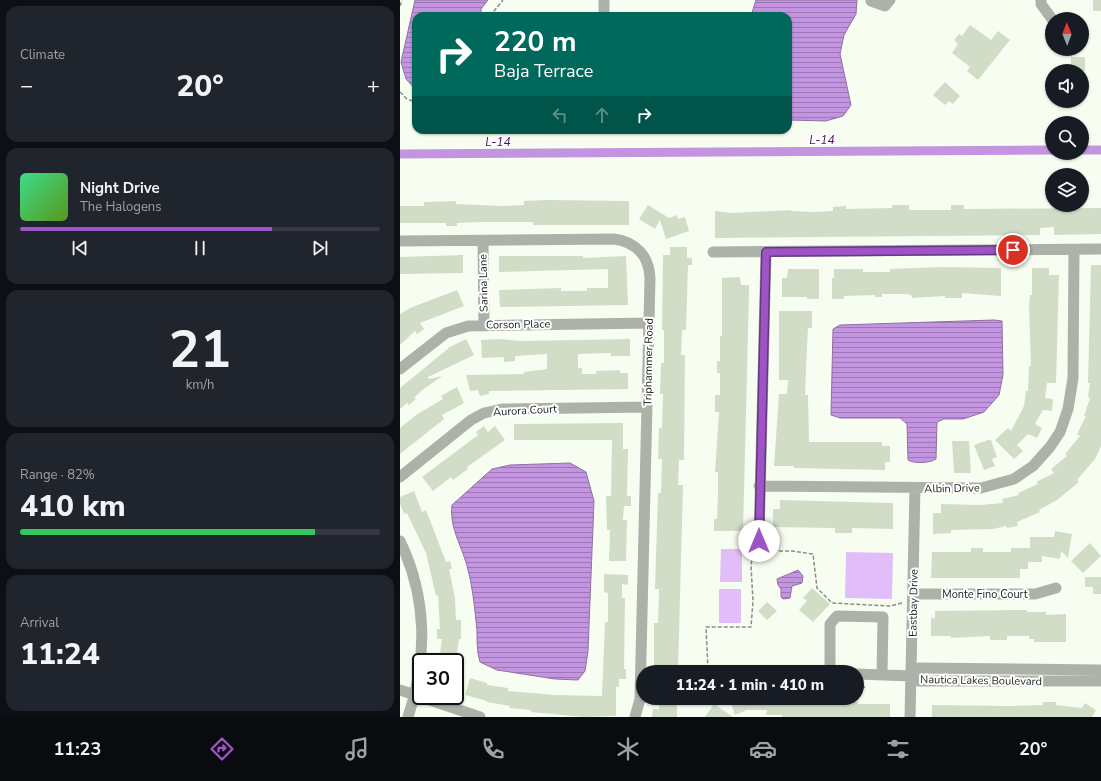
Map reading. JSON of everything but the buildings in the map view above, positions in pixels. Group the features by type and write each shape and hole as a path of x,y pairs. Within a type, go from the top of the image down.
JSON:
{"street":[{"path":"604,0 604,12"},
{"path":"871,1 885,6 890,0"},
{"path":"1041,0 1041,4 1047,12"},
{"name":"Triphammer Road","path":"400,241 614,239 632,245 646,259 650,271 640,699 635,717"},
{"name":"Sarina Lane","path":"483,241 484,325"},
{"path":"713,252 1101,249"},
{"name":"Albin Drive","path":"759,486 981,488 1014,479 1033,466 1050,447 1060,432 1068,409 1073,378 1074,250"},
{"path":"758,547 766,252"},
{"name":"Corson Place","path":"400,369 446,333 468,326 649,323"},
{"name":"Aurora Court","path":"400,477 471,420 489,411 502,409 647,407"},
{"name":"Eastbay Drive","path":"910,717 914,594 915,488"},
{"path":"400,541 412,572 421,610 422,653"},
{"name":"Monte Fino Court","path":"914,594 1035,594 1056,588"},
{"path":"830,665 830,624 837,616 883,617 882,675"},
{"name":"Nautica Lakes Boulevard","path":"1101,670 919,668 911,676 919,681 1101,681"},
{"path":"864,674 911,676"},
{"path":"400,690 412,694"},
{"path":"408,717 412,704"},
{"path":"445,705 480,717"}],"path":[{"path":"400,6 402,0"},
{"path":"493,12 503,0"},
{"path":"400,92 407,99 412,101"},
{"path":"708,665 706,627 751,627 753,601 751,566 752,559 758,547 792,550 813,554 817,588 832,603 890,606 903,602"}],"shaded area":[{"path":"415,0 488,0 481,9 481,12 412,12"},
{"path":"756,0 857,0 856,14 844,35 840,54 851,105 843,116 826,121 792,120 792,12 752,12"},
{"path":"412,13 412,86 406,79 401,62"},
{"path":"1002,321 1003,375 999,395 984,412 963,419 944,419 937,422 936,459 922,462 908,460 907,424 900,418 840,418 831,415 833,329 840,325"},
{"path":"570,463 586,472 594,501 588,651 585,671 578,680 555,679 497,670 480,662 474,600 466,562 454,530 452,505 492,469 510,465"},
{"path":"721,549 742,549 742,582 720,582"},
{"path":"846,552 893,553 892,599 845,598"},
{"path":"798,570 803,576 802,583 792,586 790,598 783,599 781,597 781,589 778,585 777,579"},
{"path":"719,589 741,589 741,623 719,623"}],"waterway":[{"name":"L-14","path":"400,154 1045,150"},
{"name":"L-14","path":"1089,150 1101,150"}],"route":[{"path":"759,541 759,486 766,252 1013,250"}]}
